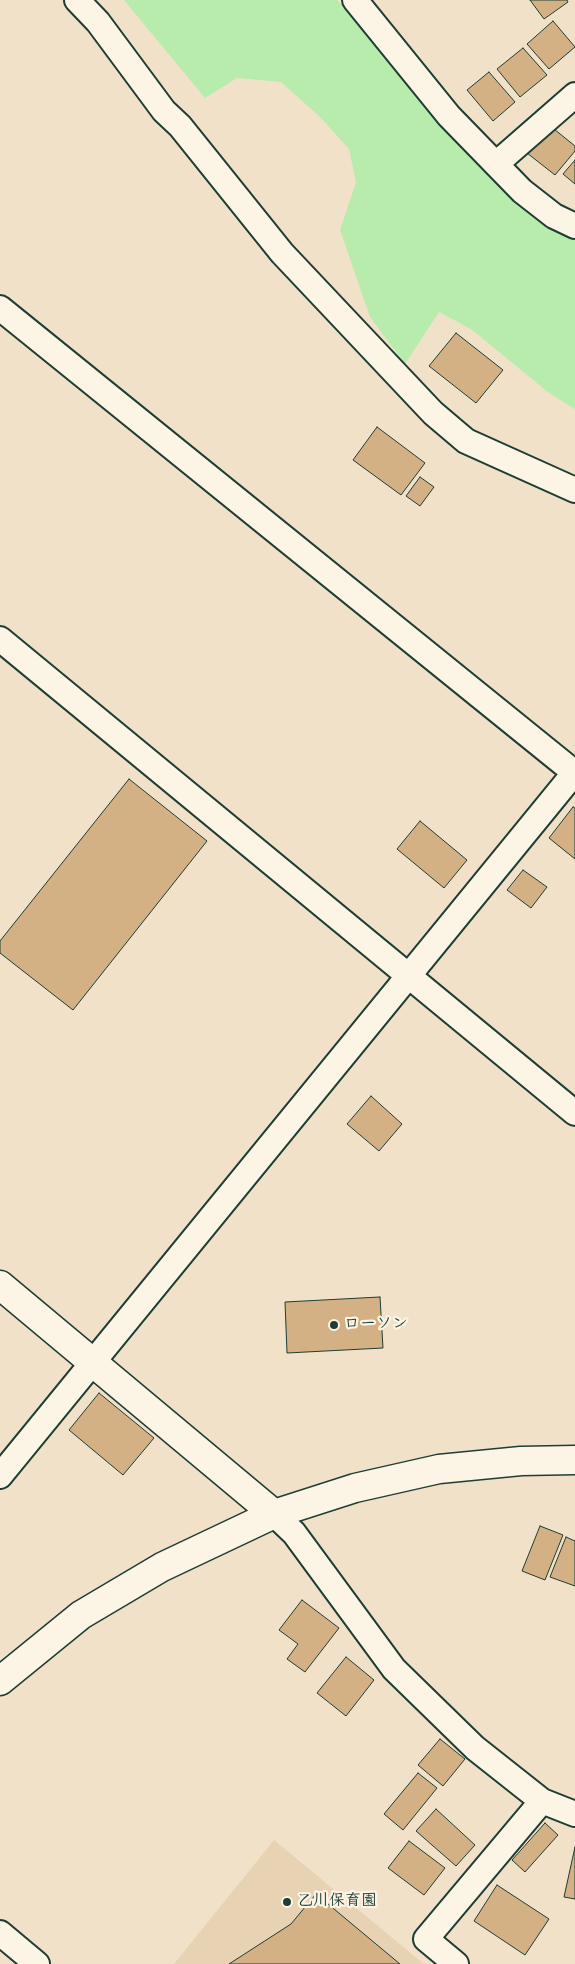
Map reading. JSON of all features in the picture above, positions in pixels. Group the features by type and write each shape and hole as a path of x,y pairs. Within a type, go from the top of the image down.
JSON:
{"street":[{"path":"77,0 98,22 164,111 180,126 282,252 433,413 466,441 575,490"},
{"path":"355,0 449,116 522,191 548,211 575,226"},
{"path":"496,164 575,95"},
{"path":"0,308 575,772 0,1476"},
{"path":"0,639 575,1113"},
{"path":"0,1285 274,1514 294,1533 394,1669 474,1748 542,1801 575,1814"},
{"path":"0,1681 81,1615 162,1567 274,1514 355,1488 439,1469 521,1461 575,1460"},
{"path":"456,1964 426,1939 542,1801"},
{"path":"0,1933 37,1964"}],"shaded area":[{"name":"乙川保育園","path":"274,1840 424,1964 174,1964"}],"green space":[{"path":"124,0 337,0 511,196 575,238 575,409 549,393 471,329 439,312 405,364 370,317 340,230 356,182 349,149 319,116 281,82 237,78 205,98"}],"building":[{"path":"530,0 567,0 568,2 544,19"},
{"path":"553,21 575,47 549,69 527,44"},
{"path":"523,48 547,75 520,97 497,69"},
{"path":"489,72 515,102 493,121 467,90"},
{"path":"549,125 575,146 575,151 555,175 527,153"},
{"path":"575,160 575,184 563,174"},
{"path":"456,333 503,370 476,403 429,366"},
{"path":"377,427 425,463 401,495 353,460"},
{"path":"420,477 434,487 420,506 406,496"},
{"path":"129,779 207,841 73,1010 0,953 0,941"},
{"path":"573,807 575,808 575,859 549,838"},
{"path":"420,821 467,860 444,888 397,849"},
{"path":"523,870 547,887 531,908 507,890"},
{"path":"371,1096 402,1124 379,1151 347,1124"},
{"name":"ローソン","path":"380,1297 383,1348 287,1353 285,1302"},
{"path":"99,1393 154,1438 123,1475 69,1430"},
{"path":"540,1526 563,1535 545,1580 522,1571"},
{"path":"566,1537 575,1541 575,1586 550,1577"},
{"path":"302,1600 339,1628 305,1672 287,1659 298,1644 279,1630"},
{"path":"346,1657 374,1680 346,1716 317,1693"},
{"path":"440,1739 465,1759 443,1786 418,1765"},
{"path":"418,1773 437,1788 403,1830 384,1814"},
{"path":"436,1809 475,1845 456,1866 416,1831"},
{"path":"545,1823 558,1835 525,1872 512,1860"},
{"path":"409,1841 445,1868 424,1895 388,1868"},
{"path":"575,1847 575,1899 564,1897"},
{"path":"497,1885 549,1919 525,1955 474,1921"},
{"path":"316,1894 400,1964 229,1964 291,1924"}],"place":[{"name":"ローソン","path":"334,1325"},
{"name":"乙川保育園","path":"287,1902"}]}
